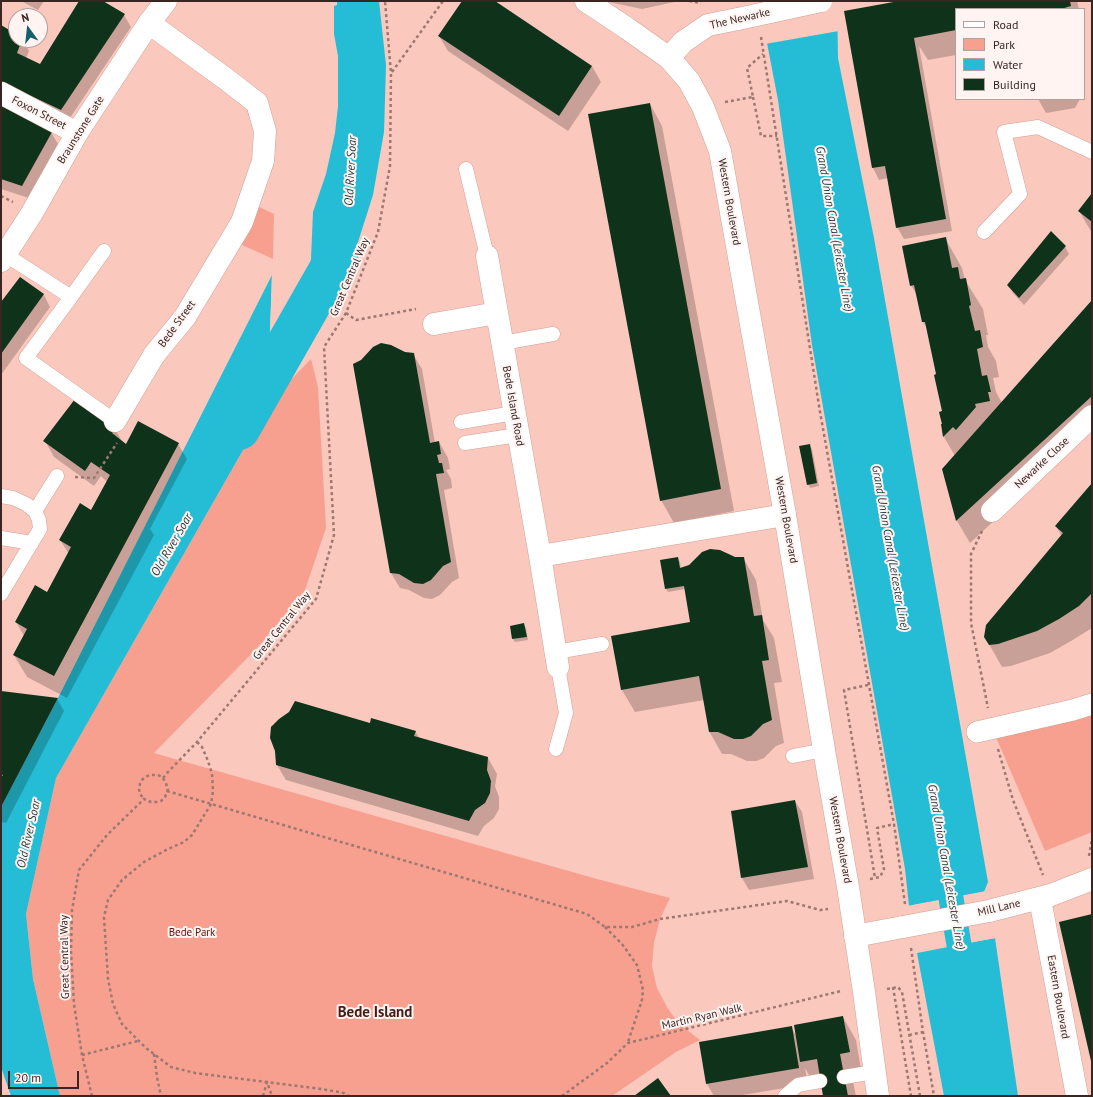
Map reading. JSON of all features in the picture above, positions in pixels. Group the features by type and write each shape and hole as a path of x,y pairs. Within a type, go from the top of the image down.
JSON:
{"street":[{"name":"Braunstone Gate","path":"3,258 32,213 77,133 149,23 166,1"},
{"name":"Western Boulevard","path":"586,1 668,58 688,81 703,107 720,151 785,515 848,887 878,1096"},
{"name":"The Newarke","path":"668,58 683,42 708,25 821,1"},
{"name":"Bede Street","path":"115,421 154,355 185,317 242,222 263,161 266,131 257,103 149,23"},
{"name":"Foxon Street","path":"1,93 77,133"},
{"name":"Bede Island Road","path":"487,256 557,659"},
{"path":"434,324 497,313"},
{"name":"Newarke Close","path":"992,511 1092,416"},
{"path":"540,556 785,515"},
{"path":"977,732 1073,710 1092,704"},
{"name":"Mill Lane","path":"856,936 989,912 1040,899 1092,879"},
{"name":"Eastern Boulevard","path":"1040,899 1077,1096"}],"lane":[{"path":"984,232 1020,194 1004,132 1038,127 1092,152"},
{"path":"466,169 487,256"},
{"path":"104,251 26,358 115,421"},
{"path":"3,258 71,297"},
{"path":"502,343 553,334"},
{"path":"461,422 514,413"},
{"path":"465,443 518,435"},
{"path":"35,511 57,476"},
{"path":"1,496 14,498 26,504 35,511 39,520 40,529 1,594"},
{"path":"1,538 32,543"},
{"path":"556,749 566,713 557,659 602,644"},
{"path":"793,756 824,750"},
{"path":"844,1077 874,1072"},
{"path":"785,1096 798,1085 820,1081"}],"path":[{"name":"Great Central Way","path":"163,778 196,742 316,599 334,535 324,347 346,313 378,232 390,166 392,73 385,1"},
{"path":"392,73 443,1"},
{"path":"760,31 821,420 894,824 906,927 934,1096"},
{"path":"764,53 747,68 761,136 777,136"},
{"path":"728,101 753,97"},
{"path":"57,476 94,478 123,433 115,421"},
{"path":"868,685 844,690 875,878 880,877 884,869 877,828 894,824"},
{"path":"196,742 202,747 212,774 213,792 211,804 192,835 184,842 144,862 122,880 108,900 104,917 108,979 113,1004 122,1024 139,1041 171,1067 195,1073 322,1089 344,1093 349,1096"},
{"path":"154,774 163,778 167,785 167,791 161,800 151,802 144,799 140,794 139,789 142,780 145,777 154,774"},
{"path":"167,791 587,914 605,926 622,944 637,965 643,990 642,1000 628,1043 606,1064 562,1096"},
{"name":"Great Central Way","path":"92,1096 82,1055 74,1004 71,951 72,910 79,870 107,835 144,799"},
{"path":"605,926 632,927 660,919 786,901 820,910"},
{"name":"Martin Ryan Walk","path":"628,1043 863,987"},
{"path":"911,1096 893,987 898,987 902,992 920,1096"},
{"path":"909,1035 924,1032"},
{"path":"82,1055 139,1041"},
{"path":"154,1054 161,1096"},
{"path":"263,1096 266,1082"},
{"path":"266,1082 272,1096"}],"green space":[{"path":"249,202 274,214 273,259 231,240"},
{"name":"Bede Park","path":"311,359 318,387 326,528 305,590 260,645 154,753 597,879 670,898 660,919 654,943 652,966 657,988 667,1007 678,1023 700,1040 676,1052 612,1096 60,1096 33,979 26,914 56,778 267,408 268,403"},
{"path":"1092,702 1092,832 1045,851 992,728"}],"water":[{"path":"337,1 379,1 386,65 384,132 373,195 358,242 335,294 307,351 313,212 326,174 335,133 338,106 338,56 334,34 334,6 337,5"},
{"path":"837,1 838,58 874,238 988,882 984,892 909,906 905,869 812,345 778,100 767,43"},
{"path":"272,275 267,408 56,778 26,914 33,979 60,1096 11,1096 1,1067 1,807 58,698"},
{"path":"995,938 1018,1096 944,1096 917,953"}],"pier":[{"path":"759,1 838,1 839,31 765,44"},
{"path":"272,273 274,275 270,403 268,403"},
{"path":"986,891 984,894 910,908 907,906"},
{"path":"994,936 996,938 915,952 917,951"}],"building":[{"path":"79,1 103,1 125,14 61,110 1,82 1,25 8,29 8,48 19,48 17,53 40,64"},
{"path":"462,1 495,1 592,66 559,116 438,36"},
{"path":"899,1 1070,1 1071,6 1064,8 955,8 955,30 914,38 946,219 896,228 885,166 872,168 844,11"},
{"path":"650,103 721,489 660,501 588,114"},
{"path":"1,104 52,132 22,186 1,179"},
{"path":"1092,193 1092,222 1078,211"},
{"path":"1051,231 1066,246 1019,298 1007,285"},
{"path":"946,237 952,268 958,267 960,279 966,278 971,305 969,306 975,331 980,330 983,347 977,349 982,376 987,375 991,392 988,392 990,401 975,404 976,407 956,430 953,427 943,437 939,412 942,411 925,322 922,322 914,285 910,286 902,246"},
{"path":"20,277 44,294 1,354 1,302"},
{"path":"1092,300 1092,396 956,521 942,469"},
{"path":"381,343 391,345 405,352 414,353 430,443 439,441 441,454 437,455 439,463 442,463 444,473 436,474 451,562 443,566 431,580 423,584 414,583 399,574 390,573 353,364 361,360 373,347"},
{"path":"75,399 116,428 112,433 126,444 138,421 179,443 54,676 13,655 27,629 15,622 35,585 47,592 71,547 59,540 80,503 91,510 110,475 91,462 85,471 43,441"},
{"path":"810,444 817,483 807,485 799,446"},
{"path":"1092,483 1092,593 1079,606 1037,631 998,644 989,645 984,637 986,625 1063,533 1055,526"},
{"path":"710,549 720,550 735,557 744,557 754,616 762,615 769,660 762,661 772,720 763,724 751,736 743,739 734,739 718,732 709,732 699,676 621,690 611,636 690,622 684,586 665,589 660,560 678,557 680,568 689,565 702,552"},
{"path":"524,623 527,637 512,639 510,626"},
{"path":"1,691 58,698 1,807 1,778 3,775 1,774"},
{"path":"295,701 370,723 371,718 416,731 414,736 488,757 487,770 491,781 490,793 485,803 475,810 469,821 276,765 275,751 270,738 271,727 289,712"},
{"path":"795,800 808,867 741,878 731,811"},
{"path":"1092,914 1092,1061 1091,1061 1059,922"},
{"path":"843,1016 850,1052 840,1054 848,1096 823,1096 817,1059 800,1062 794,1025"},
{"path":"792,1026 799,1068 706,1084 699,1042"},
{"path":"658,1078 671,1096 634,1096"}],"waterway":[{"name":"Old River Soar","path":"239,429 337,257"},
{"name":"Grand Union Canal (Leicester Line)","path":"945,864 965,979"}],"district":[{"name":"Bede Island","path":"375,1013"}]}
